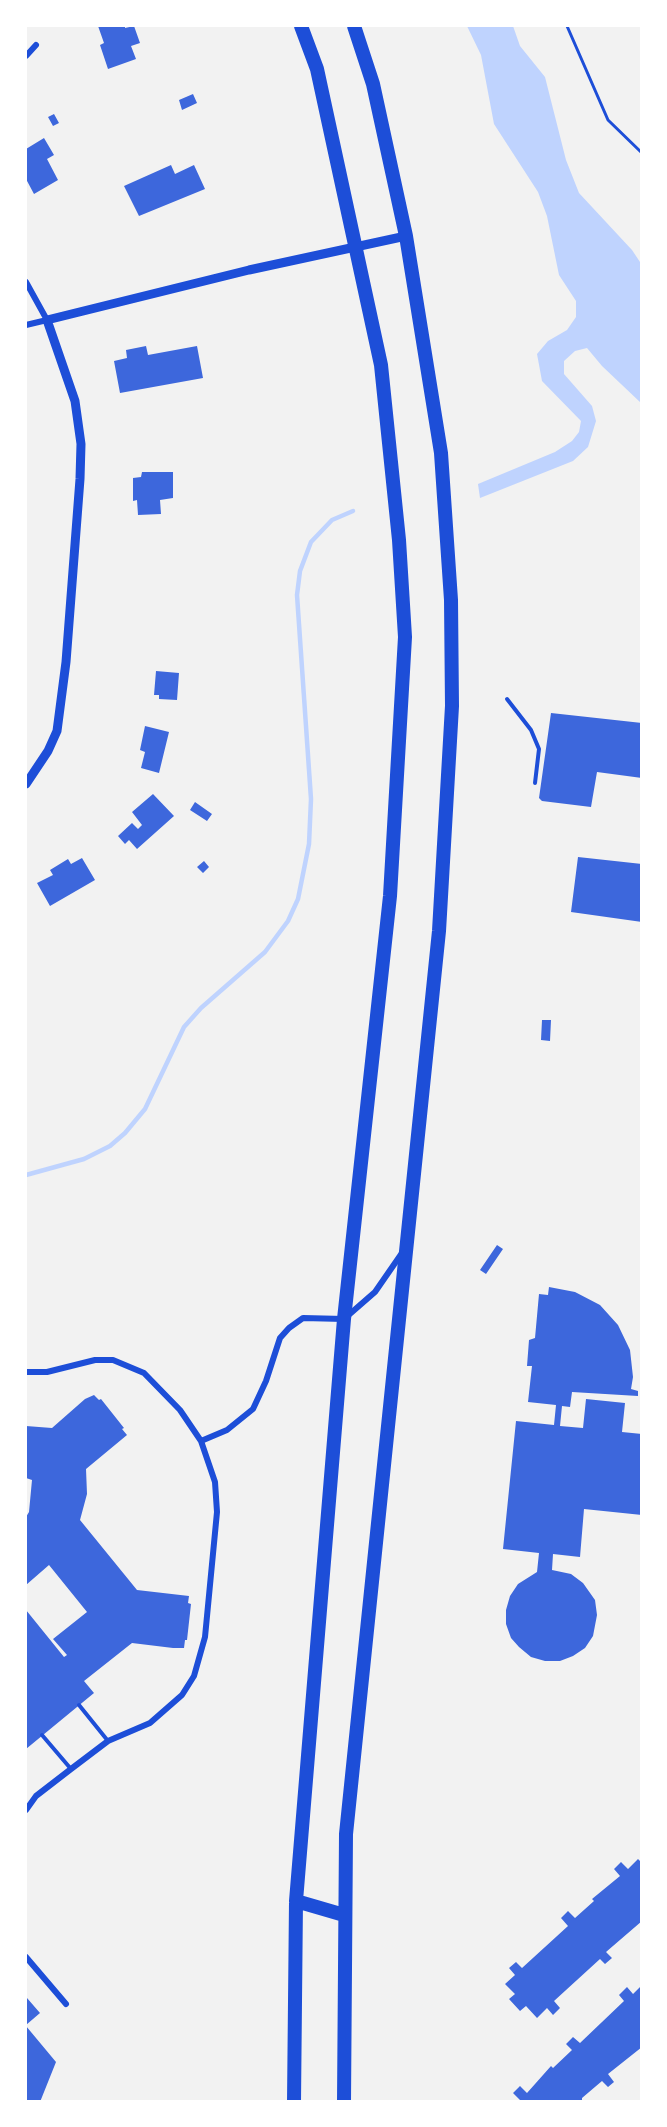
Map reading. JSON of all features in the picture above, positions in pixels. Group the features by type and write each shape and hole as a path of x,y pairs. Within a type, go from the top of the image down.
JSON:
{"highway":[{"path":"294,2102 296,1900 344,1319 390,896 405,637 399,540 381,365 317,69 301,26"},
{"path":"344,2102 346,1834 439,931 452,706 452,600 441,453 406,236 373,84 354,26"},
{"path":"296,1900 344,1915"}],"street":[{"path":"26,56 36,45"},
{"path":"26,325 249,270 406,236"},
{"path":"26,282 47,320 75,401 81,444 66,662 57,731 48,751 26,784"},
{"path":"201,1441 227,1430 253,1409 266,1381 280,1338 289,1328 303,1318 344,1319 375,1292 405,1248"},
{"path":"26,1372 47,1372 95,1360 113,1360 144,1373 180,1410 201,1441 214,1482 217,1512 205,1637 194,1676 168,1710 150,1723 108,1741 36,1797 26,1810"},
{"path":"26,1957 66,2004"}],"lane":[{"path":"507,699 531,730 539,748 535,783"},
{"path":"79,1706 108,1741"},
{"path":"42,1735 71,1769"}],"path":[{"path":"567,26 603,110 614,128 642,153"}],"water":[{"path":"467,26 513,26 520,46 545,77 566,160 579,193 632,250 640,262 642,275 641,403 602,366 587,348 575,351 564,361 564,374 592,406 596,421 588,447 573,461 480,498 478,484 555,452 572,441 579,432 581,421 542,381 537,354 548,341 567,330 576,317 576,301 559,275 547,216 538,192 494,124 481,55"}],"building":[{"path":"98,26 125,26 125,28 134,26 140,43 131,46 136,59 108,69 100,45 104,43"},
{"path":"193,94 197,103 182,110 179,100"},
{"path":"54,114 59,123 53,126 48,117"},
{"path":"44,138 54,155 47,159 58,180 34,194 26,179 26,149"},
{"path":"171,165 175,174 194,165 205,189 139,216 124,186"},
{"path":"146,346 148,355 197,346 203,378 120,393 114,361 127,358 126,350"},
{"path":"142,472 173,472 173,498 160,500 161,514 138,515 137,500 133,501 133,478 141,477"},
{"path":"156,671 179,673 177,700 159,699 159,695 154,695"},
{"path":"551,713 642,723 642,778 597,772 591,807 542,801 539,798"},
{"path":"145,726 169,732 159,773 141,768 145,752 140,750"},
{"path":"153,794 174,816 137,849 129,840 125,844 118,836 132,823 138,829 142,825 132,812"},
{"path":"195,802 212,814 207,821 190,810"},
{"path":"578,857 642,864 642,922 571,912"},
{"path":"82,858 95,880 50,906 37,883 53,875 50,870 68,859 71,864"},
{"path":"204,861 209,867 203,873 197,867"},
{"path":"542,1020 551,1020 550,1041 541,1040"},
{"path":"497,1245 503,1249 486,1274 480,1270"},
{"path":"549,1287 575,1292 600,1305 618,1325 630,1350 633,1377 631,1389 638,1391 638,1396 572,1392 570,1407 562,1406 560,1426 583,1428 586,1399 625,1403 622,1432 642,1434 642,1515 584,1509 580,1557 553,1554 552,1570 571,1574 583,1583 595,1600 597,1615 593,1636 585,1648 560,1661 545,1661 531,1657 511,1638 506,1624 506,1610 510,1596 518,1584 537,1572 539,1553 503,1549 516,1421 554,1425 556,1405 528,1402 532,1366 527,1366 529,1340 535,1338 539,1294 548,1295"},
{"path":"94,1395 99,1400 101,1399 127,1435 86,1469 87,1494 80,1520 137,1590 189,1596 188,1603 191,1604 187,1640 185,1640 184,1648 132,1643 84,1681 94,1693 26,1749 26,1610 64,1657 67,1655 53,1639 87,1612 49,1565 26,1585 26,1517 29,1512 32,1480 26,1478 26,1426 52,1428 85,1399"},
{"path":"638,1859 642,1863 642,1921 606,1952 612,1958 605,1964 600,1959 554,2001 560,2008 553,2015 547,2008 537,2018 526,2006 520,2011 509,1999 515,1994 505,1984 515,1975 509,1968 516,1962 522,1968 568,1926 561,1918 568,1911 575,1918 594,1901 592,1899 620,1876 614,1869 621,1862 628,1869"},
{"path":"642,1985 642,2047 608,2074 614,2082 608,2087 602,2081 582,2098 582,2102 518,2102 520,2100 513,2093 520,2086 527,2093 551,2066 553,2068 572,2050 566,2044 573,2037 580,2043 624,2001 619,1995 627,1987 633,1994"},
{"path":"27,1998 40,2013 26,2025 26,2000"},
{"path":"26,2026 56,2062 40,2102 26,2102"}],"waterway":[{"path":"26,1175 84,1159 110,1146 125,1133 145,1109 184,1027 201,1008 265,952 288,921 298,899 309,844 311,799 297,595 300,571 311,542 332,520 353,511"}]}
